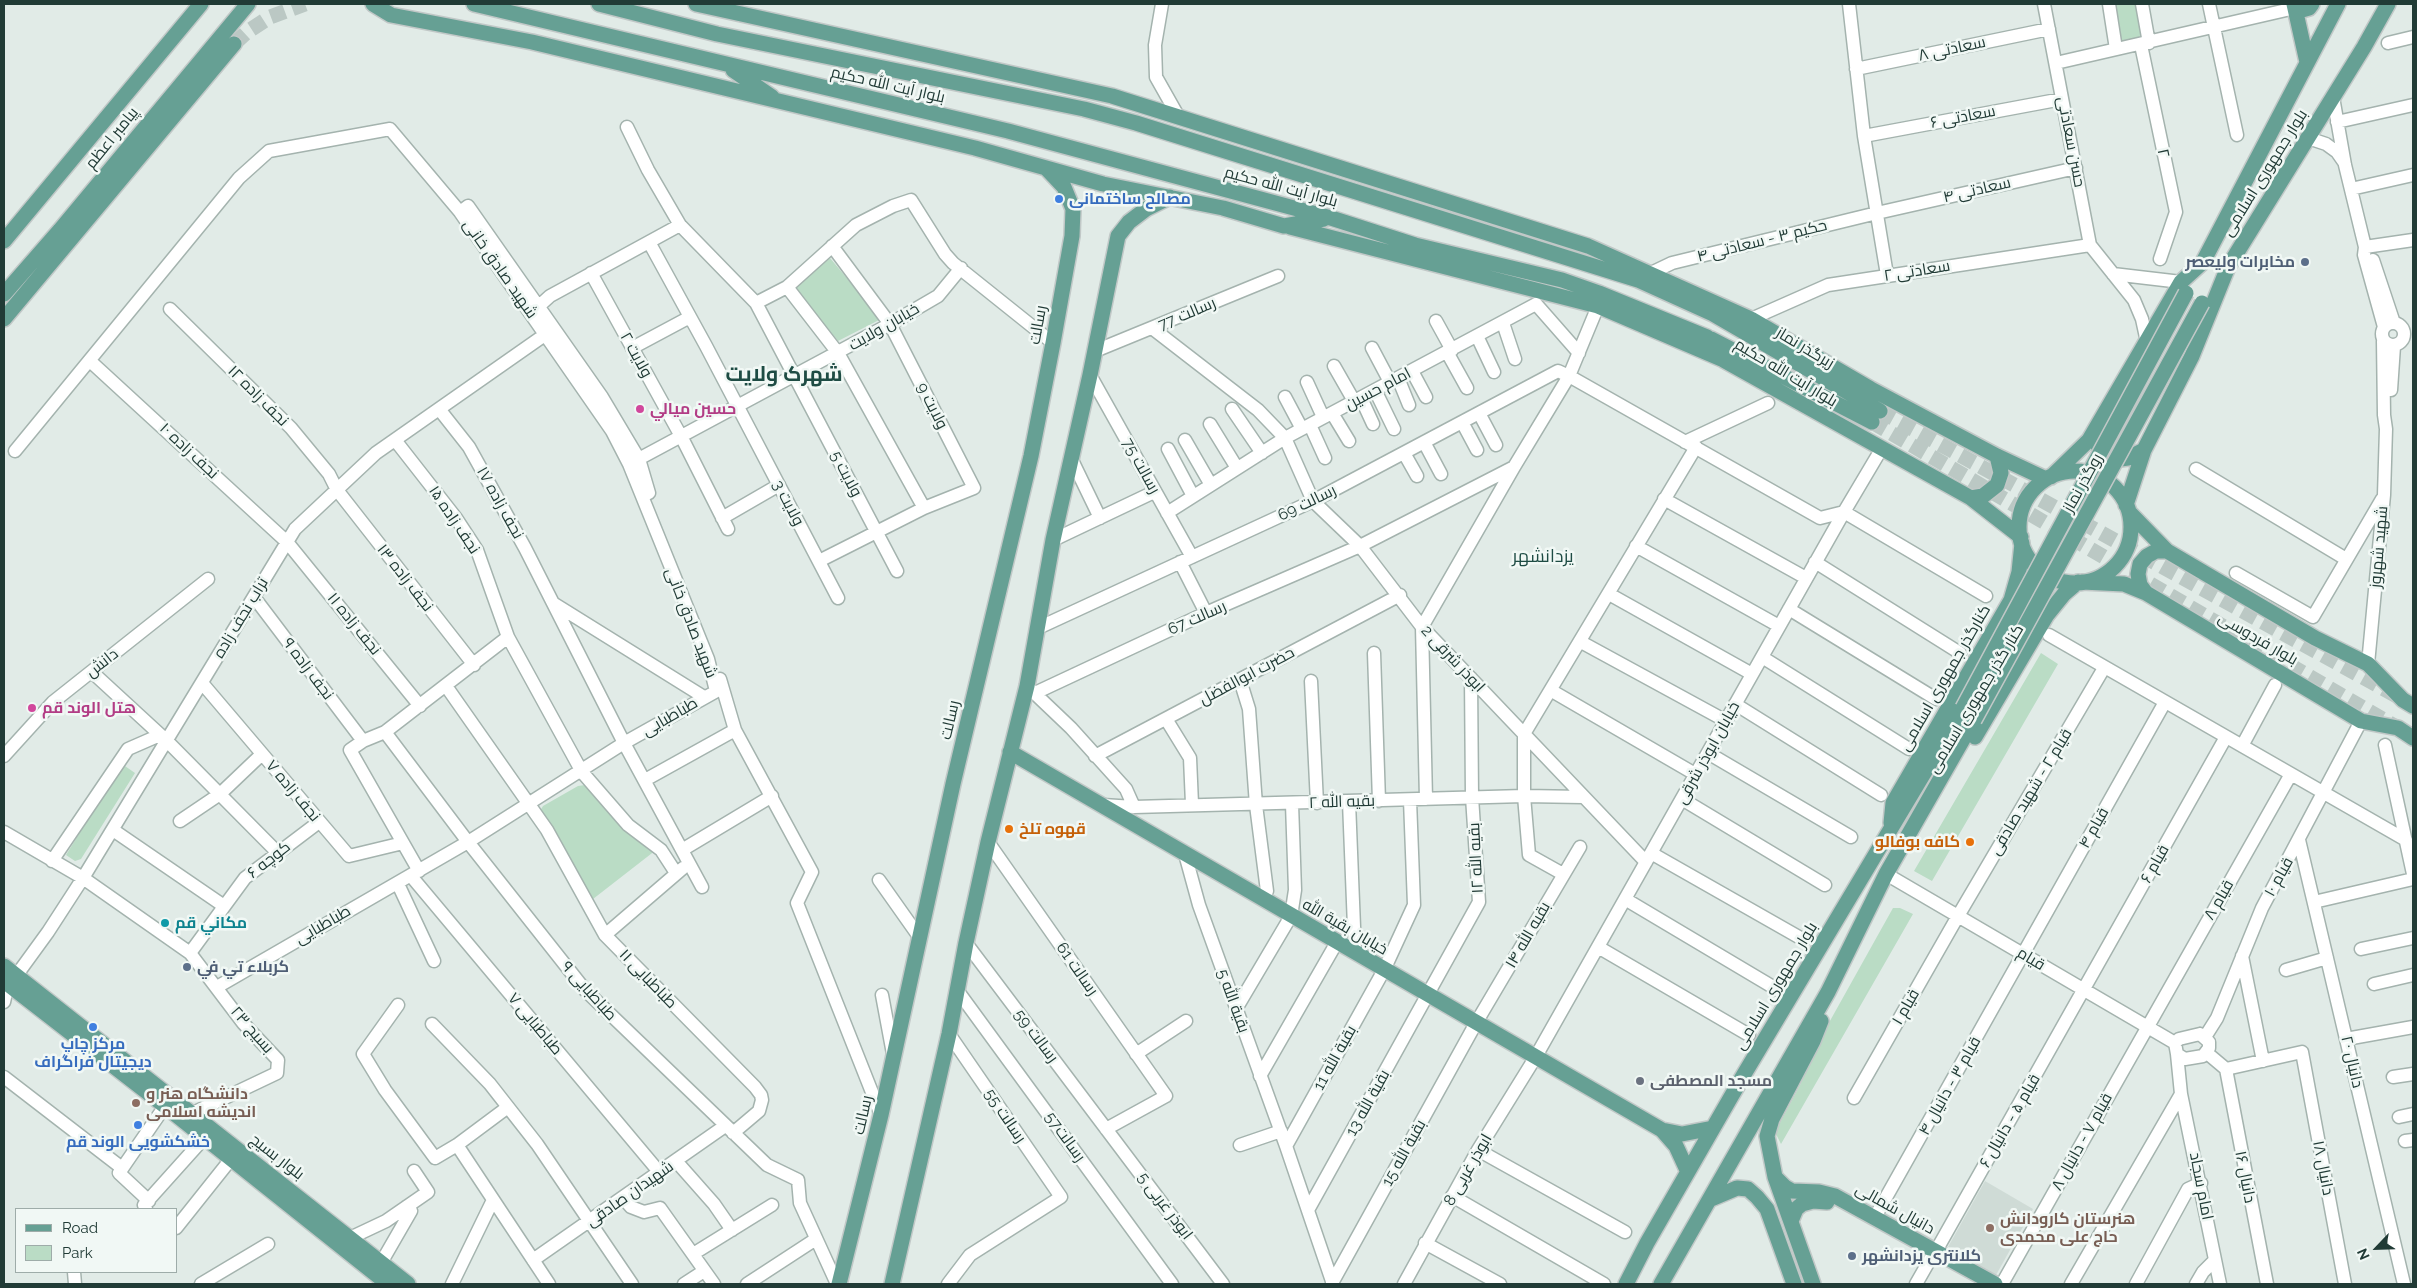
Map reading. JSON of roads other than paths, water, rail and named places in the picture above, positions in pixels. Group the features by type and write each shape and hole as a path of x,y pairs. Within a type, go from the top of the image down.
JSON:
{"main road":[{"name":"پیامبر اعظم","path":"4,241 201,4"},
{"name":"پیامبر اعظم","path":"4,294 60,230 248,4"},
{"path":"373,4 391,15 532,42 974,148 1103,184 1223,208 1284,226 1598,306 1726,361"},
{"name":"بلوار آیت الله حکیم","path":"474,4 1008,131 1331,218 1415,245 1562,280 1707,337 1726,361 1971,498 2021,540"},
{"name":"بلوار آیت الله حکیم","path":"599,4 717,34 1084,109 1136,123 1322,182 1643,277 1751,320 1810,355 1997,456 2049,478"},
{"path":"696,4 1112,96 1588,246 1643,277"},
{"path":"2294,6 2302,10 2309,8 2312,4"},
{"name":"بلوار جمهوری اسلامی","path":"2203,262 2338,4"},
{"name":"بلوار جمهوری اسلامی","path":"2128,509 2144,450 2192,356 2228,267 2388,4"},
{"path":"2294,6 2307,62"},
{"path":"4,319 234,44"},
{"path":"726,64 778,101"},
{"name":"رسالت","path":"838,1284 881,1115 953,784 1031,456 1053,343 1072,236 1073,209 1064,187 1046,168"},
{"path":"1322,182 1342,178 1404,194 1418,192"},
{"path":"892,1284 949,1034 988,842 1010,752 1031,690 1038,628 1053,540 1090,375 1118,236 1129,222 1146,209 1170,197"},
{"path":"1284,226 1331,218"},
{"path":"60,230 64,247"},
{"name":"روگذر نماز","path":"1963,708 2184,288 2203,262"},
{"name":"روگذر نماز","path":"1907,836 1974,720 2202,302 2228,267"},
{"name":"بلوار آیت الله حکیم","path":"1643,277 1713,314"},
{"path":"2049,478 2074,471 2089,472 2102,478 2114,487 2128,509 2131,528 2128,544 2122,558 2111,570 2097,578 2080,582 2062,581 2044,574 2030,560 2021,540 2019,524 2023,506 2032,491 2049,478 2093,434 2147,342 2184,288"},
{"name":"زیرگذر نماز","path":"1707,337 1876,417 1713,314"},
{"path":"2093,434 2096,444 2104,455 2113,460 2128,458 2144,450"},
{"path":"1971,498 1983,496 1997,485 2001,467 1997,456"},
{"name":"بلوار فردوسی","path":"2128,509 2167,551 2314,638 2368,664 2403,700 2413,706"},
{"name":"کنارگذر جمهوری اسلامی","path":"1890,828 1893,803 2011,600 2019,572 2021,540"},
{"path":"2146,593 2140,585 2138,574 2140,564 2152,554 2167,551"},
{"name":"بلوار فردوسی","path":"2080,582 2124,584 2146,593 2361,721 2398,728 2413,738"},
{"name":"کنار گذر جمهوری اسلامی","path":"1907,836 1919,828 2047,615 2064,594 2080,582"},
{"path":"2011,600 2021,596 2031,598 2040,603 2047,615"},
{"name":"بلوار جمهوری اسلامی","path":"1626,1284 1713,1128 1963,708"},
{"name":"خیابان بقیة الله","path":"1010,752 1662,1130 1682,1134 1713,1128"},
{"path":"1661,1284 1711,1200 1828,992 1886,874 1907,836"},
{"name":"بلوار بسیج","path":"4,966 9,980 231,1158 310,1214"},
{"name":"بلوار بسیج","path":"9,980 193,1113 324,1225 388,1284"},
{"path":"1813,1284 1775,1177 1766,1136 1772,1119 1813,1041 1825,1010 1828,992"},
{"name":"خیابان بقیة الله","path":"1662,1130 1676,1146 1688,1172"},
{"name":"دانیال شمالی","path":"1775,1177 1792,1191 1819,1192 1875,1217 1982,1284"},
{"path":"1711,1200 1737,1188 1748,1189 1757,1197 1767,1209 1794,1284"},
{"name":"دانیال شمالی","path":"1791,1221 1796,1209 1802,1204 1813,1200 1843,1204 1859,1215 1995,1284"},
{"name":"بلوار بسیج","path":"324,1225 350,1238 408,1284"}],"street":[{"path":"1162,4 1155,45 1156,78 1178,116"},
{"path":"1849,4 1864,136 1887,275"},
{"name":"حسن سعادتی","path":"2044,4 2090,245 2134,300 2142,320 2147,342"},
{"path":"2109,4 2116,49"},
{"name":"۲","path":"2142,4 2145,44 2176,212 2160,259"},
{"path":"2210,4 2237,135"},
{"path":"2056,63 2214,28 2294,6"},
{"name":"سعادتی ۸","path":"1856,69 2049,29"},
{"path":"2388,43 2413,37"},
{"path":"2333,97 2365,248 2371,255 2404,336 2398,343 2382,334 2399,327"},
{"name":"سعادتی ۶","path":"1864,136 2062,99"},
{"path":"2337,122 2413,105"},
{"name":"ولایت 5","path":"627,127 648,170 680,225 756,303 897,571"},
{"path":"15,451 240,178 269,150 390,129 460,212"},
{"path":"2308,138 2326,144 2337,152 2346,165"},
{"name":"سعادتی ۴","path":"1877,213 2076,168"},
{"path":"2351,189 2413,175"},
{"path":"756,303 787,287 856,225 893,206 911,200 945,254 1053,343"},
{"name":"شهید صادق خانی","path":"634,461 460,212 468,206 602,397 634,461 708,659 714,692"},
{"name":"حکیم ۳ - سعادتی ۴","path":"1643,277 1663,266 1877,213"},
{"path":"538,306 550,296 680,225"},
{"path":"2365,248 2413,240"},
{"name":"ولایت 3","path":"649,242 838,598"},
{"name":"سعادتی ۲","path":"1751,320 1828,285 2090,245"},
{"name":"ولایت 9","path":"832,246 890,324 974,488 924,508"},
{"name":"خیابان ولایت","path":"634,461 738,408 938,296 961,268"},
{"name":"ولایت ۲","path":"591,273 682,438 728,530"},
{"path":"2113,274 2184,288"},
{"name":"رسالت 77","path":"1094,351 1278,276"},
{"path":"787,287 838,353 924,508 818,561"},
{"name":"امام حسین","path":"1167,513 1285,438 1536,304 1580,353"},
{"path":"1426,799 1422,627 1569,376 1598,306"},
{"name":"نجف زاده ۱۲","path":"170,309 291,428 329,474 337,490"},
{"path":"632,348 690,317"},
{"path":"1436,321 1467,388"},
{"path":"1502,323 1515,359"},
{"name":"ابوذر شرقی 2","path":"1152,328 1258,410 1285,438 1313,501 1360,546 1400,595 1422,627 1583,797 1648,858 1804,940"},
{"name":"تراب نجف زاده","path":"9,980 48,932 83,878 113,830 163,738 202,682 295,529 376,453 546,334"},
{"path":"1477,336 1494,372"},
{"name":"شهید شهروز","path":"2368,664 2384,495 2386,429 2390,417 2398,343"},
{"path":"1372,348 1409,405"},
{"name":"نجف زاده ۱۰","path":"90,361 287,542"},
{"path":"1334,366 1373,424"},
{"path":"1412,371 1426,397"},
{"name":"رسالت 69","path":"1038,628 1313,501 1558,371 1569,376"},
{"name":"رسالت 75","path":"1090,375 1192,557"},
{"path":"1569,376 1820,518 1844,512 1986,596"},
{"path":"1307,382 1328,415 1349,442"},
{"path":"1375,390 1394,429"},
{"path":"1285,397 1325,458"},
{"path":"1563,874 1529,855 1524,796 1524,734 1552,691 1664,499 1691,445 1768,403"},
{"name":"نجف زاده ۱۷","path":"439,409 469,447 553,603 624,743 702,887"},
{"path":"1232,410 1262,452"},
{"path":"1479,413 1496,445"},
{"path":"1462,422 1477,450"},
{"path":"1210,424 1237,468"},
{"name":"نجف زاده ۱۵","path":"395,440 456,518 477,550 508,637 582,772 628,826 661,850 676,873"},
{"path":"1185,440 1211,485"},
{"path":"1424,442 1441,474"},
{"name":"خیابان ابوذر شرقی","path":"1535,1058 1815,562 1882,448"},
{"path":"1168,449 1193,496"},
{"path":"1404,453 1417,476"},
{"path":"1071,458 1100,518"},
{"name":"رسالت 67","path":"1031,690 1360,546 1514,467"},
{"path":"2196,469 2346,559"},
{"path":"722,518 779,485"},
{"name":"نجف زاده ۱۳","path":"337,490 474,666"},
{"path":"1053,540 1154,492"},
{"path":"2236,573 2313,617 2384,495"},
{"path":"1664,499 1806,578"},
{"name":"نجف زاده ۱۱","path":"287,542 420,706"},
{"path":"1636,546 1780,626"},
{"path":"1180,562 1206,613"},
{"path":"1815,562 1960,653"},
{"name":"دانش","path":"4,756 53,702 208,579"},
{"path":"1609,594 1752,674"},
{"name":"حضرت ابوالفضل","path":"1095,756 1400,595"},
{"name":"نجف زاده ۹","path":"254,597 363,741"},
{"path":"553,603 714,692 812,872 797,903 881,1115"},
{"path":"1789,609 1936,698"},
{"path":"2049,635 2406,840"},
{"path":"363,741 385,732 474,666 508,637"},
{"path":"1581,642 1726,721"},
{"path":"1374,653 1379,801"},
{"path":"1762,657 1909,749"},
{"name":"قیام ۲ - شهید صادقی","path":"1958,916 2104,668"},
{"path":"92,672 163,738 278,852"},
{"name":"بقیه الله ۱۲","path":"1428,995 1479,902 1472,797 1471,678"},
{"path":"1240,680 1249,709 1256,805 1267,891"},
{"path":"1311,681 1317,803"},
{"name":"نجف زاده ۷","path":"202,682 349,856 403,843"},
{"path":"2242,746 2275,685"},
{"name":"طباطبایی ۱۱","path":"446,686 547,830 605,934 756,1087 762,1100 759,1111 729,1130"},
{"path":"1031,690 1071,728 1126,789 1134,808"},
{"path":"1552,691 1696,774"},
{"name":"طباطبایی","path":"217,987 398,884 582,772 624,743 714,692"},
{"name":"قیام ۴","path":"2024,954 2165,702"},
{"path":"1735,704 1881,795"},
{"path":"1166,719 1190,758 1192,804"},
{"name":"قیام ۱۰","path":"2205,1037 2217,1018 2262,908 2361,721"},
{"path":"645,780 735,730"},
{"name":"طباطبایی ۹","path":"385,732 468,842 585,990 767,1165 798,1180 800,1203 816,1239"},
{"name":"قیام ۶","path":"2084,991 2226,737"},
{"path":"52,861 128,749 163,738"},
{"name":"طباطبایی ۷","path":"363,741 350,750 403,843 415,873 660,1173"},
{"path":"2385,745 2413,874"},
{"path":"1708,753 1851,837"},
{"path":"180,822 220,794 262,754"},
{"name":"قیام ۸","path":"2147,1027 2291,774"},
{"path":"682,850 772,796"},
{"name":"بقیه الله ۲","path":"1100,805 1134,808 1192,804 1256,805 1472,797 1583,797"},
{"path":"1682,799 1825,885"},
{"name":"بقیة الله 11","path":"1286,1146 1384,970 1414,905 1410,800"},
{"path":"1348,802 1355,952"},
{"path":"1236,1009 1291,916 1295,890 1292,804"},
{"name":"کوچه ۶","path":"190,953 245,878 319,822"},
{"path":"113,830 224,906"},
{"path":"4,832 83,878 190,953 217,987"},
{"name":"دانیال ۲۰","path":"2299,840 2404,1284"},
{"name":"رسالت 61","path":"988,842 1166,1096 1106,1129"},
{"name":"بقیه الله ۱۴","path":"1476,1023 1580,847"},
{"name":"بقیة الله 5","path":"1185,854 1199,905 1281,1131 1333,1284"},
{"path":"605,934 676,873 690,864"},
{"name":"قیام","path":"1886,874 2147,1027 2176,1049"},
{"path":"2314,902 2413,879"},
{"path":"879,880 920,938"},
{"path":"398,884 434,961"},
{"path":"1625,899 1778,990"},
{"name":"قیام ۱","path":"1854,1098 1958,916"},
{"path":"2361,949 2413,938"},
{"path":"1260,1076 1337,942"},
{"name":"رسالت 59","path":"966,943 1106,1129"},
{"path":"1598,947 1749,1035"},
{"name":"قیام ۳ - دانیال ۴","path":"1875,1217 2024,954"},
{"path":"2207,1052 2226,1069 2263,1061 2242,956"},
{"path":"2286,970 2327,958"},
{"path":"2374,984 2413,975"},
{"path":"4,1002 9,980"},
{"name":"بسیج ۲۳","path":"193,1113 278,1072 278,1060 243,1023 217,987"},
{"name":"رسالت57","path":"957,990 1172,1284"},
{"name":"قیام ۵ - دانیال ۶","path":"1916,1284 2084,991"},
{"path":"882,995 894,1056"},
{"name":"بقیة الله 13","path":"1308,1210 1428,995"},
{"path":"398,1005 363,1054 385,1090 436,1158 457,1145 508,1107"},
{"path":"1136,1054 1186,1021"},
{"name":"بقیة الله 15","path":"1333,1284 1476,1023"},
{"path":"432,1024 490,1084 537,1144 632,1284"},
{"name":"قیام ۷ - دانیال ۸","path":"2002,1284 2147,1027"},
{"path":"2346,1039 2413,1027"},
{"name":"رسالت 55","path":"948,1284 970,1255 1061,1198 949,1034"},
{"path":"2200,1034 2205,1037 2209,1042 2207,1052 2203,1056 2185,1059 2176,1049 2183,1037 2200,1034"},
{"name":"امام سجاد","path":"2176,1049 2181,1091 2220,1284"},
{"name":"دانیال ۱۸","path":"2263,1061 2302,1052 2345,1284"},
{"name":"ابوذر غربی 8","path":"1404,1284 1478,1150 1535,1058"},
{"path":"2071,1284 2181,1091 2193,1058"},
{"name":"دانیال ۱۶","path":"2226,1069 2267,1284"},
{"path":"2393,1077 2413,1074"},
{"path":"4,1077 122,1168"},
{"path":"165,1106 119,1173 148,1205 205,1137"},
{"path":"2399,1117 2413,1114"},
{"name":"ابوذر غربی 5","path":"1106,1129 1224,1284"},
{"name":"شهیدان صادقی","path":"534,1260 676,1161 729,1130"},
{"path":"1240,1146 1281,1131"},
{"path":"457,1145 549,1284"},
{"path":"1478,1150 1625,1232"},
{"path":"178,1225 231,1158"},
{"path":"676,1161 714,1204 732,1230"},
{"path":"350,1238 386,1221 428,1192 414,1171"},
{"path":"2136,1284 2188,1189 2201,1183"},
{"path":"1452,1196 1604,1284"},
{"path":"624,1199 631,1207 644,1212 660,1208 714,1284"},
{"path":"452,1284 493,1200"},
{"path":"693,1254 772,1205"},
{"path":"382,1263 411,1211 406,1207"},
{"path":"747,1284 816,1239 838,1284"},
{"path":"201,1284 268,1244"},
{"path":"1425,1244 1500,1284"},
{"path":"2196,1284 2203,1272 2215,1260"},
{"path":"684,1284 704,1271"},
{"path":"220,1272 226,1284"}],"tunnel":[{"path":"234,44 247,32 270,17 305,4"},
{"path":"1880,411 2397,696"},
{"path":"1872,422 2396,727"}],"place":[{"name":"مصالح ساختمانی","path":"1059,199"},
{"name":"مخابرات ولیعصر","path":"2305,262"},
{"name":"حسين ميالي","path":"640,409"},
{"name":"هتل الوند قم","path":"32,708"},
{"name":"قهوه تلخ","path":"1009,829"},
{"name":"کافه بوفالو","path":"1970,842"},
{"name":"مكاني قم","path":"165,923"},
{"name":"كربلاء تي في","path":"187,967"},
{"name":"مرکز چاپ دیجیتال فراگراف","path":"93,1027"},
{"name":"مسجد المصطفی","path":"1640,1081"},
{"name":"دانشگاه هنر و اندیشه اسلامی","path":"136,1103"},
{"name":"خشکشویی الوند قم","path":"138,1125"},
{"name":"هنرستان کارودانش حاج علی محمدی","path":"1990,1228"},
{"name":"کلانتری یزدانشهر","path":"1852,1256"}],"district":[{"name":"شهرک ولایت","path":"784,375"},
{"name":"یزدانشهر","path":"1543,557"}]}
